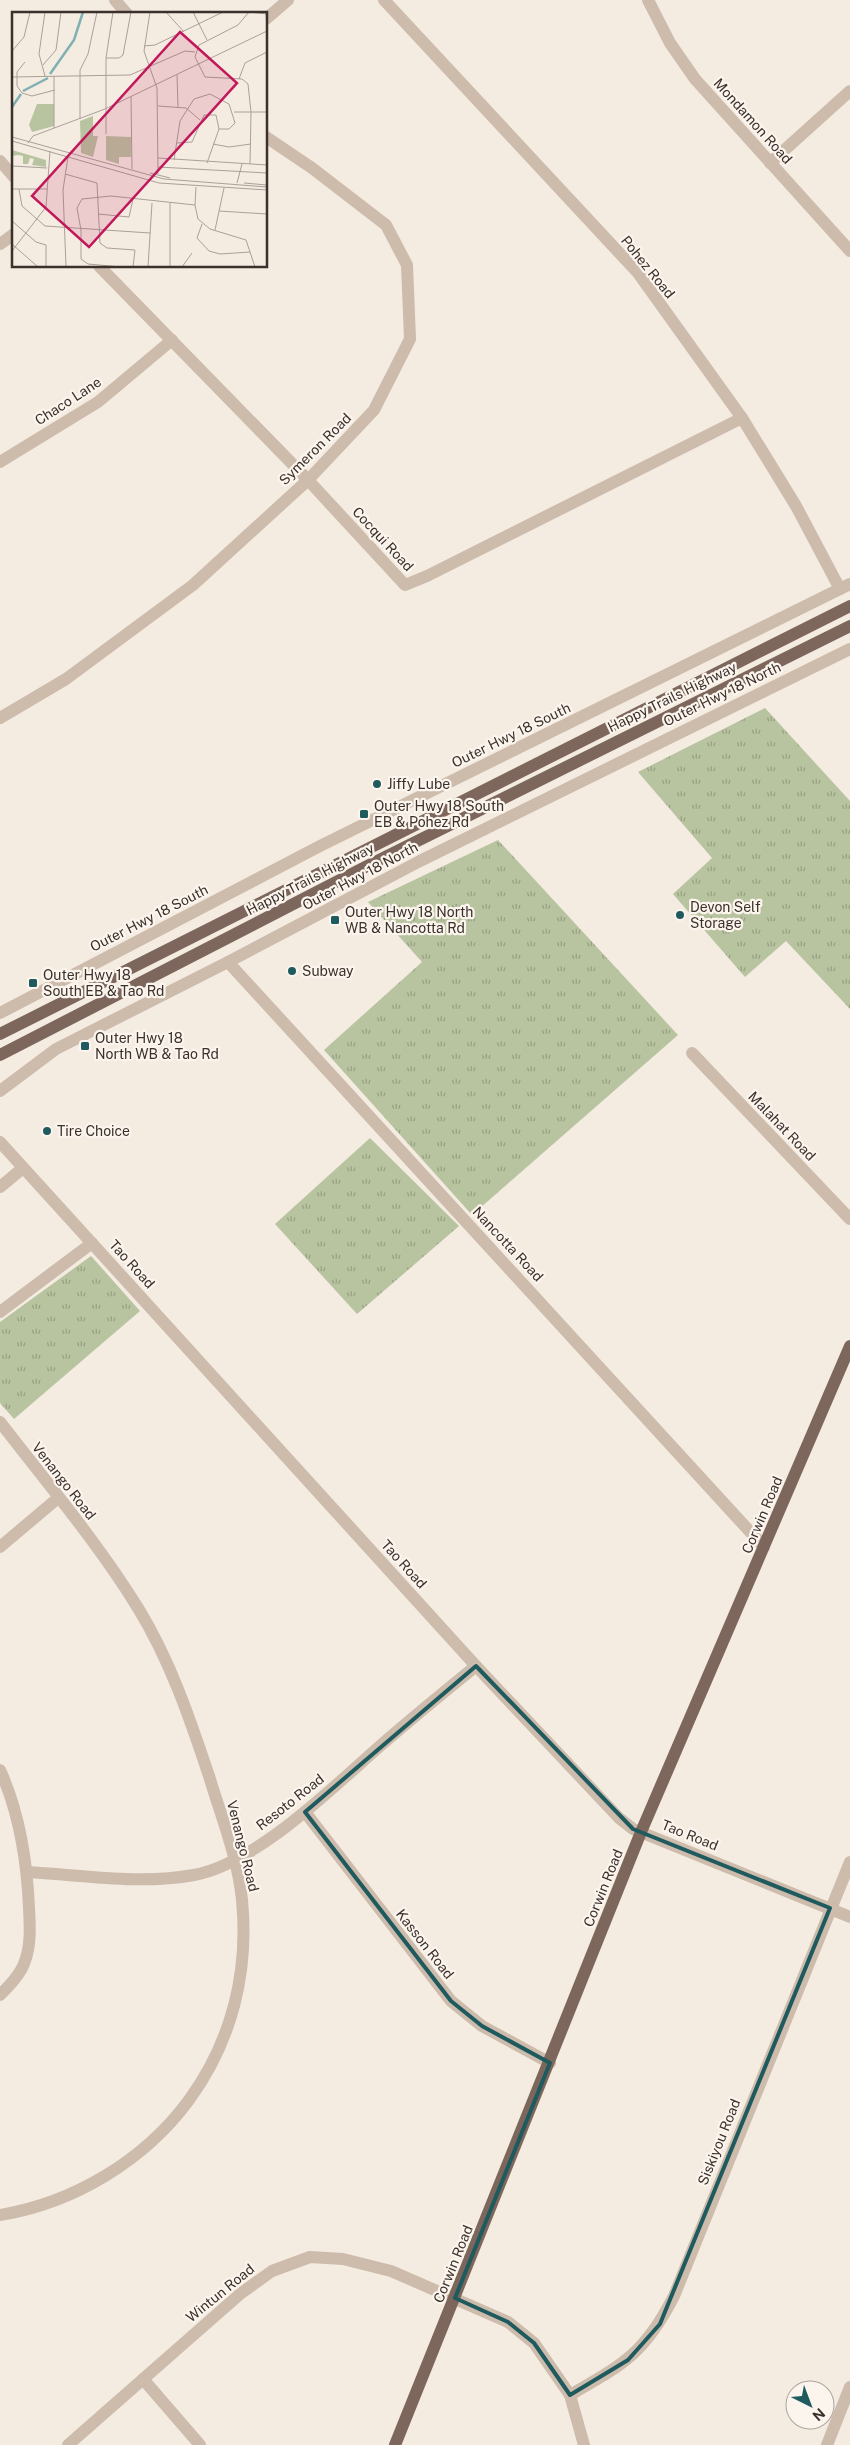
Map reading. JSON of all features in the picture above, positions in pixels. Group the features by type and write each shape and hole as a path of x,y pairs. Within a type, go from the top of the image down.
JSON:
{"main road":[{"name":"Happy Trails Highway","path":"0,1034 850,606"},
{"name":"Happy Trails Highway","path":"0,1055 371,864 850,626"},
{"name":"Corwin Road","path":"395,2445 642,1832 850,1346"}],"street":[{"path":"115,0 125,12"},
{"path":"268,17 288,0"},
{"name":"Pohez Road","path":"384,0 638,273 742,418 845,587"},
{"name":"Mondamon Road","path":"648,0 670,43 695,79 850,251"},
{"path":"770,163 850,91"},
{"name":"Symeron Road","path":"0,718 66,680 193,585 308,480 374,410 410,339 407,265 386,226 312,168 268,138"},
{"path":"0,161 12,175"},
{"path":"0,244 12,235"},
{"name":"Cocqui Road","path":"101,268 308,480 405,585 742,418"},
{"name":"Chaco Lane","path":"0,462 98,402 172,340"},
{"name":"Outer Hwy 18 South","path":"0,1013 320,846 845,587"},
{"name":"Outer Hwy 18 North","path":"0,1091 56,1049 228,962 437,852 850,649"},
{"name":"Nancotta Road","path":"228,962 764,1547"},
{"name":"Malahat Road","path":"692,1053 850,1219"},
{"name":"Tao Road","path":"0,1142 476,1666 619,1818 632,1828 850,1917"},
{"path":"0,1187 24,1168"},
{"path":"0,1312 92,1244"},
{"name":"Venango Road","path":"0,1422 104,1556 139,1610 187,1707 234,1860 242,1899 243,1946 238,1997 223,2040 201,2084 173,2122 137,2154 105,2176 57,2200 0,2215"},
{"path":"0,1547 58,1498"},
{"name":"Resoto Road","path":"27,1872 147,1880 196,1875 234,1860 274,1835 305,1812 476,1666"},
{"path":"0,1770 8,1787 20,1828 27,1872 30,1934 25,1962 9,1986 0,1995"},
{"name":"Kasson Road","path":"305,1812 451,2000 482,2026 550,2063"},
{"name":"Siskiyou Road","path":"570,2395 628,2360 660,2324 674,2296 850,1862"},
{"name":"Wintun Road","path":"68,2445 240,2294 272,2271 310,2258 343,2259 391,2271 508,2322 534,2343 570,2395 584,2445"},
{"path":"143,2379 200,2445"},
{"path":"827,2445 850,2387"}],"highlighted area":[{"path":"476,1666 633,1829 830,1908 660,2324 628,2360 570,2395 534,2343 508,2322 455,2298 550,2063 482,2026 451,2001 305,1812"}],"green space":[{"path":"765,708 850,801 850,1009 786,941 745,977 673,894 712,858 638,772"},
{"path":"498,840 678,1035 472,1215 324,1050 422,962 368,902"},
{"path":"370,1138 459,1226 357,1314 275,1224"},
{"path":"91,1256 140,1311 14,1419 0,1403 0,1322"}],"place":[{"name":"Jiffy Lube","path":"377,784"},
{"name":"Outer Hwy 18 South EB & Pohez Rd","path":"364,814"},
{"name":"Devon Self Storage","path":"680,915"},
{"name":"Outer Hwy 18 North WB & Nancotta Rd","path":"335,920"},
{"name":"Subway","path":"292,971"},
{"name":"Outer Hwy 18 South EB & Tao Rd","path":"33,983"},
{"name":"Outer Hwy 18 North WB & Tao Rd","path":"85,1046"},
{"name":"Tire Choice","path":"47,1131"}]}
